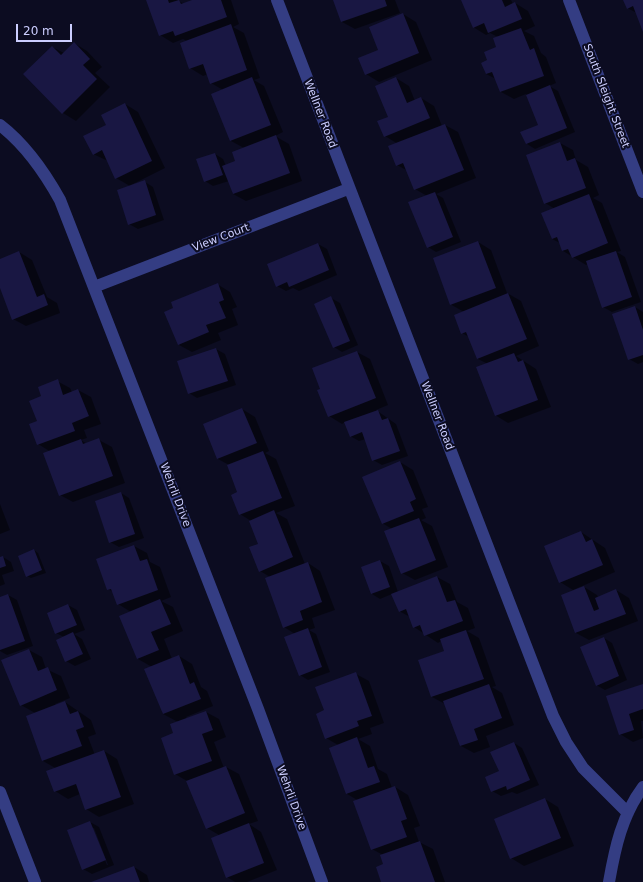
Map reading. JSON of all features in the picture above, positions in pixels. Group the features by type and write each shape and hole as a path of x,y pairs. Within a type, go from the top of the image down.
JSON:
{"street":[{"name":"Wellner Road","path":"277,0 348,189 553,716 566,742 583,768 628,813"},
{"name":"South Sleight Street","path":"568,0 643,192"},
{"name":"Wehrli Drive","path":"0,125 21,144 46,174 60,200 255,702 322,882"},
{"name":"View Court","path":"94,287 348,189"},
{"path":"609,882 619,836 628,813 643,787"},
{"path":"0,792 35,882"}],"building":[{"path":"146,0 168,0 169,3 179,0 181,4 192,0 221,0 227,17 175,36 173,31 159,36"},
{"path":"333,0 385,0 387,6 341,22"},
{"path":"461,0 502,0 505,7 515,2 522,19 488,33 484,23 473,28"},
{"path":"623,0 643,0 643,32 633,6 627,9"},
{"path":"403,13 419,53 365,75 358,58 378,50 369,27"},
{"path":"231,24 247,70 210,84 203,64 189,69 180,43"},
{"path":"521,28 530,50 534,48 544,76 500,92 492,72 486,74 481,63 487,60 484,52 496,47 493,38"},
{"path":"74,42 90,59 83,65 97,79 62,114 23,74 52,46 61,55"},
{"path":"252,77 271,125 230,141 211,94"},
{"path":"396,77 407,103 421,97 430,118 384,137 377,121 388,117 375,86"},
{"path":"550,85 567,128 526,144 520,132 538,125 526,95"},
{"path":"125,103 152,161 115,179 102,150 93,155 83,136 106,125 101,115"},
{"path":"445,124 464,170 414,190 403,163 396,166 388,146"},
{"path":"276,135 290,173 233,194 222,166 235,161 232,152"},
{"path":"560,142 567,161 575,158 586,188 544,204 526,155"},
{"path":"215,153 223,175 204,182 196,159"},
{"path":"145,180 156,215 128,225 117,190"},
{"path":"435,192 453,237 427,248 408,202"},
{"path":"589,194 608,243 572,258 568,249 562,251 557,237 552,239 541,213"},
{"path":"478,241 496,288 450,305 433,258"},
{"path":"318,243 329,270 289,287 287,282 276,287 267,264"},
{"path":"19,251 37,297 44,294 48,305 12,320 0,288 0,259"},
{"path":"616,251 632,297 602,308 586,261"},
{"path":"218,283 224,300 219,302 226,318 206,325 209,332 178,345 164,312 173,308 171,302"},
{"path":"508,293 527,339 477,359 466,332 461,334 454,315"},
{"path":"331,296 350,341 333,348 314,304"},
{"path":"635,306 643,330 643,355 628,360 612,314"},
{"path":"216,348 228,381 188,394 177,361"},
{"path":"357,351 376,398 328,417 317,390 320,389 312,368"},
{"path":"514,353 518,362 523,360 538,400 495,416 476,367"},
{"path":"58,379 63,395 78,389 89,416 72,423 75,431 37,445 29,424 37,421 29,401 41,396 38,387"},
{"path":"242,408 257,443 217,459 203,424"},
{"path":"378,410 382,420 388,418 400,451 372,461 362,432 350,437 344,422"},
{"path":"99,438 113,476 59,496 43,453 81,439 83,444"},
{"path":"263,451 282,498 239,515 231,495 237,492 227,465"},
{"path":"400,461 416,499 410,502 414,511 382,524 362,477"},
{"path":"121,492 135,534 109,543 95,501"},
{"path":"274,510 293,557 259,572 249,547 258,544 249,521"},
{"path":"419,518 436,560 401,574 384,531"},
{"path":"581,531 586,542 592,539 603,565 559,583 544,546"},
{"path":"134,545 140,561 147,559 158,590 117,605 111,589 107,590 96,559"},
{"path":"34,549 42,570 26,577 18,556"},
{"path":"3,556 6,566 0,568 0,557"},
{"path":"380,560 390,587 371,594 361,567"},
{"path":"308,562 322,602 300,611 303,620 283,628 265,578"},
{"path":"437,576 447,602 455,600 463,621 424,636 420,625 413,628 406,609 399,612 391,594"},
{"path":"584,586 594,611 599,609 595,598 616,589 626,614 575,633 561,595"},
{"path":"8,594 25,641 0,650 0,597"},
{"path":"160,599 171,624 151,632 159,650 137,659 119,616"},
{"path":"68,604 77,625 55,634 47,613"},
{"path":"308,628 322,667 299,676 284,637"},
{"path":"466,630 484,679 431,697 418,660 444,651 440,639"},
{"path":"73,632 83,654 65,662 56,640"},
{"path":"604,637 619,676 596,686 580,647"},
{"path":"29,649 38,671 48,667 57,690 20,706 1,660"},
{"path":"179,655 190,684 194,682 201,699 163,714 144,669"},
{"path":"356,672 372,716 357,721 359,726 325,739 316,714 324,710 315,687"},
{"path":"489,684 502,718 474,729 478,740 460,746 443,701"},
{"path":"643,684 643,709 629,714 634,730 619,735 606,696"},
{"path":"65,701 70,714 78,711 84,727 76,730 82,746 42,761 26,716"},
{"path":"206,711 213,730 202,734 212,761 174,775 161,738 173,733 170,724"},
{"path":"357,737 368,768 374,766 380,782 346,794 329,748"},
{"path":"514,742 530,780 507,790 506,786 491,792 485,777 499,771 490,752"},
{"path":"104,750 121,797 85,810 76,784 54,792 46,771"},
{"path":"226,766 245,813 206,829 186,781"},
{"path":"395,786 407,819 401,821 407,837 371,850 353,801"},
{"path":"545,798 561,838 510,859 494,819"},
{"path":"90,821 106,860 82,870 67,830"},
{"path":"249,823 264,863 226,878 211,838"},
{"path":"420,841 435,882 381,882 376,867 383,864 380,855"},
{"path":"134,866 140,882 91,882"}]}
